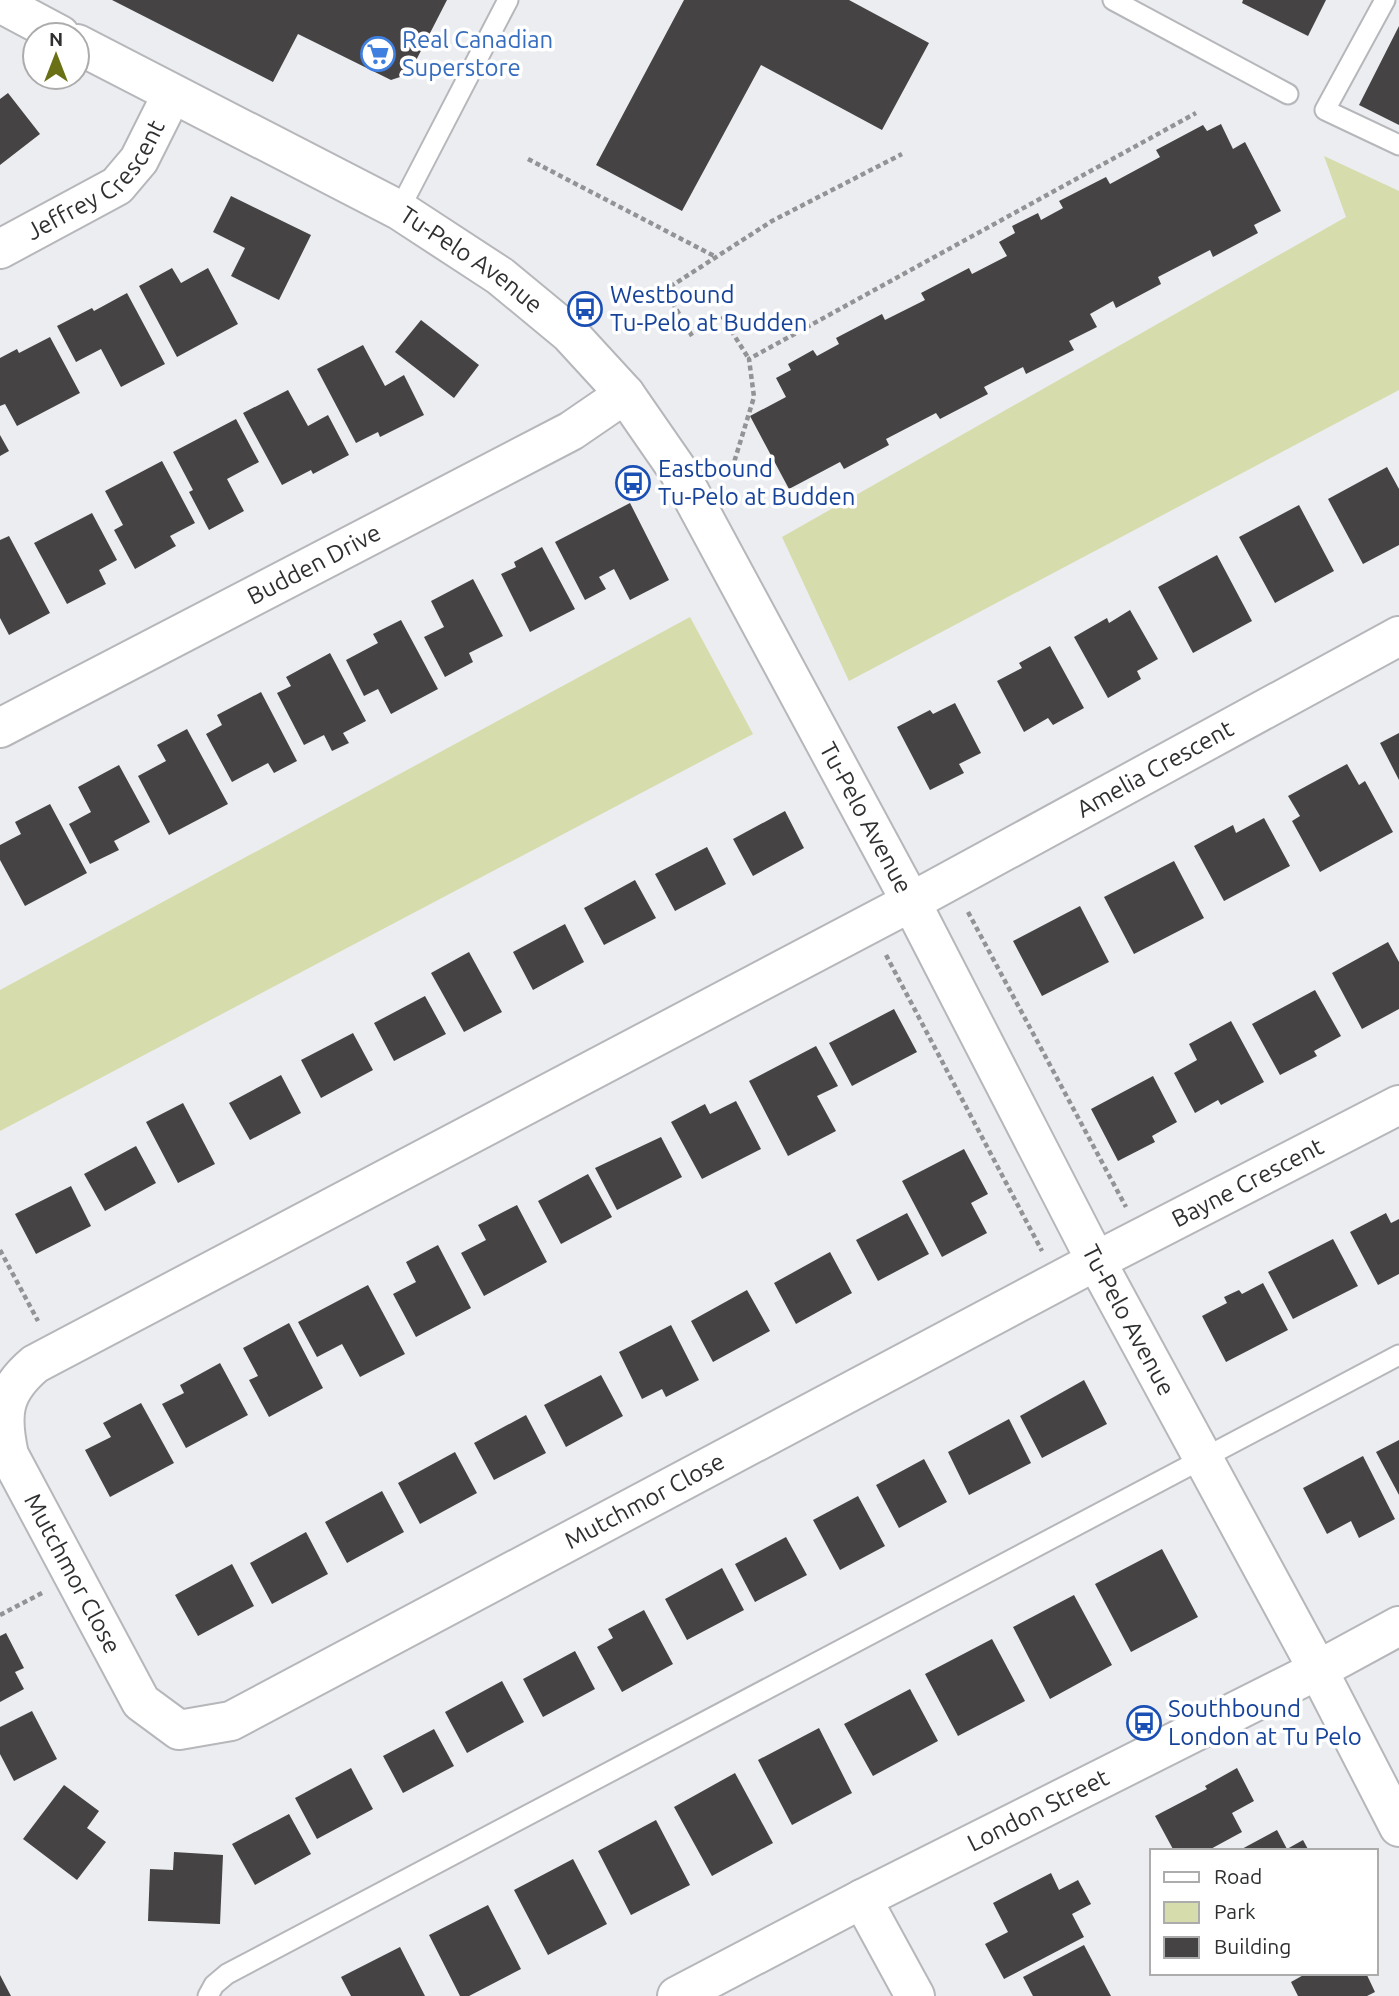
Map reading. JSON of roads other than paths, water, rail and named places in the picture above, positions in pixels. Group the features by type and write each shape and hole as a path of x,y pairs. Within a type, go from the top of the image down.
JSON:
{"street":[{"path":"2,3 35,21"},
{"name":"Tu-Pelo Avenue","path":"91,51 399,210 500,276 569,333 625,394 679,472 911,902 1097,1261 1318,1670 1399,1827"},
{"name":"Jeffrey Crescent","path":"0,248 117,186 139,160 172,94"},
{"name":"Budden Drive","path":"0,728 571,431 625,394"},
{"name":"Amelia Crescent","path":"911,902 1399,636"},
{"name":"Mutchmor Close","path":"911,902 35,1364 11,1388 4,1404 2,1421 9,1455 141,1702 179,1730 230,1721 1097,1261"},
{"name":"Bayne Crescent","path":"1097,1261 1399,1105"},
{"name":"London Street","path":"677,1996 862,1899 1318,1670 1399,1626"},
{"path":"862,1899 915,1996"}],"lane":[{"path":"399,210 508,0"},
{"path":"1113,0 1288,93"},
{"path":"1385,0 1325,110 1399,145"},
{"path":"208,1996 214,1985 227,1974 1399,1355"}],"place":[{"name":"Real Canadian Superstore","path":"378,54"},
{"name":"Westbound Tu-Pelo at Budden","path":"585,309"},
{"name":"Eastbound Tu-Pelo at Budden","path":"633,483"},
{"name":"Southbound London at Tu Pelo","path":"1144,1723"}]}
